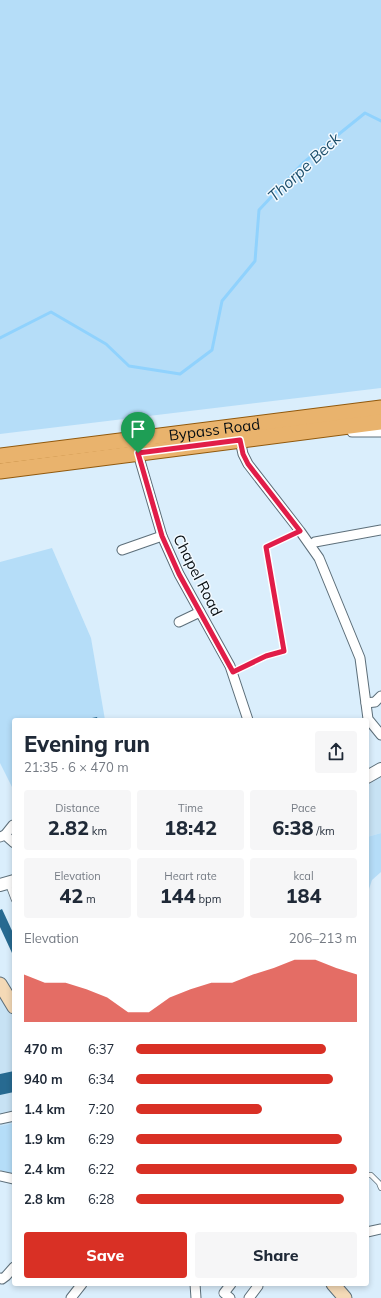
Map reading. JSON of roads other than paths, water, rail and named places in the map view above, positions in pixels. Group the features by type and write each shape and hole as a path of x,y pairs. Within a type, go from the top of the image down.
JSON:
{"main road":[{"name":"Bypass Road","path":"0,456 381,408"},
{"name":"Bypass Road","path":"0,471 381,422"},
{"path":"0,984 12,1004"},
{"path":"335,1286 345,1298"}],"street":[{"name":"Bypass Road","path":"316,431 381,432"},
{"name":"Chapel Road","path":"136,438 138,453 162,536 179,574 233,672 247,718"},
{"path":"240,440 243,454 248,464 311,545 319,558 360,658 368,718"},
{"path":"311,545 315,542 381,530"},
{"path":"122,550 162,536"},
{"path":"179,622 200,612"},
{"path":"366,703 375,702 381,696"},
{"path":"369,720 381,735"},
{"path":"369,776 381,769"},
{"path":"12,826 3,836 12,842"},
{"path":"0,1118 12,1116"},
{"path":"0,1176 12,1179"},
{"path":"369,1232 381,1229"},
{"path":"0,1278 6,1276 12,1269"},
{"path":"71,1298 80,1286"},
{"path":"196,1286 196,1298"},
{"path":"229,1286 224,1293 230,1298"},
{"path":"249,1298 258,1286"}],"lane":[{"path":"233,672 266,656 284,651 266,547 300,531"},
{"path":"7,883 12,895"},
{"path":"369,1174 371,1174 379,1183 381,1188"}],"waterway":[{"name":"Thorpe Beck","path":"0,338 51,312 106,344 129,366 180,374 212,350 222,301 255,261 259,210 303,163 365,113 381,121"}]}
